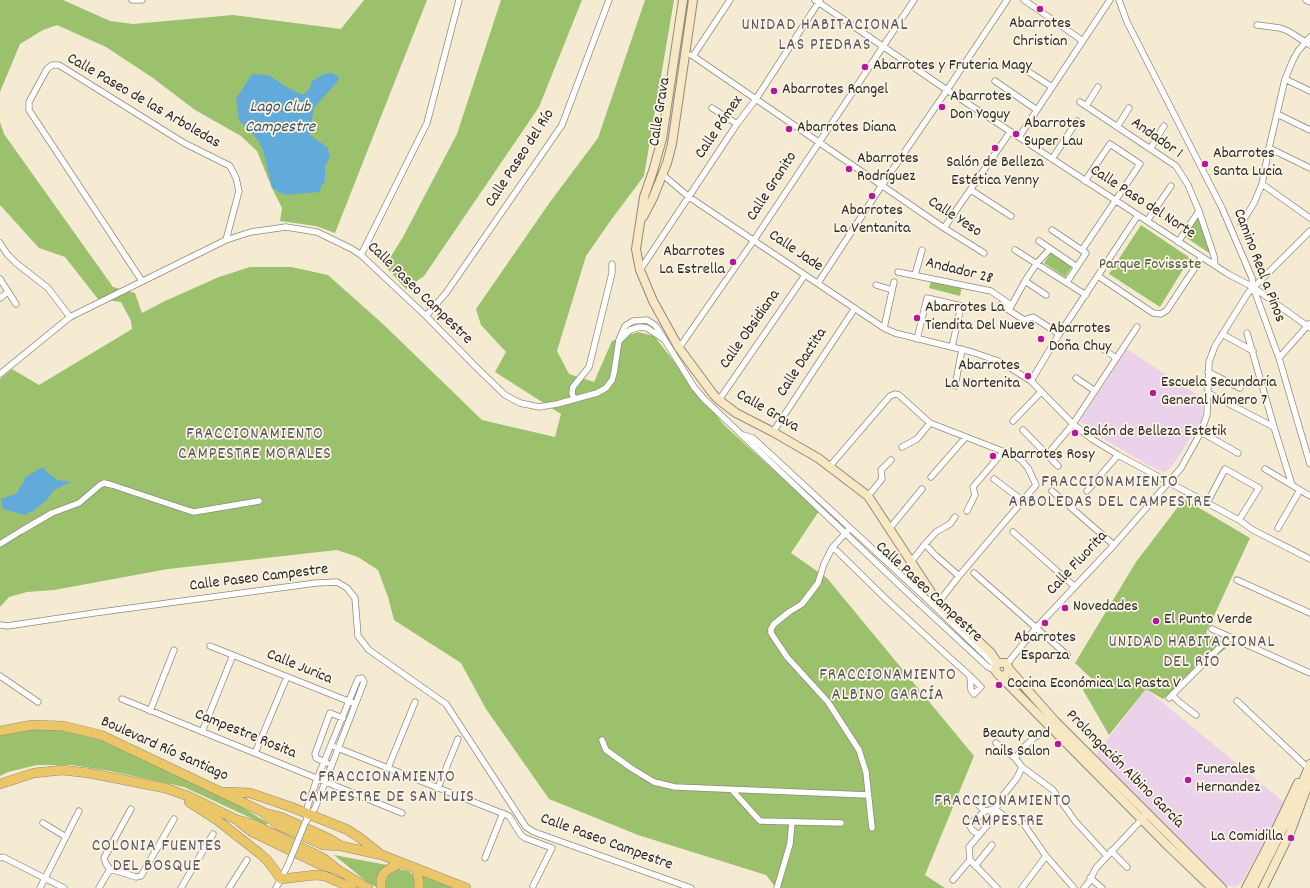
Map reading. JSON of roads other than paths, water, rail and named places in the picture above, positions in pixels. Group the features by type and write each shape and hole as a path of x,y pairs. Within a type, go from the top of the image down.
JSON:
{"main road":[{"name":"Calle Grava","path":"683,0 662,139 654,171 644,197 636,249 640,270 653,301 679,348 719,400 736,413 773,432 830,466 868,496 937,602 987,643 1001,667"},
{"name":"Calle Grava","path":"640,223 663,175 672,144 689,54 693,0"},
{"name":"Prolongación Albino García","path":"1001,667 1056,727 1145,816 1222,888"},
{"name":"Boulevard Río Santiago","path":"0,731 32,725 63,726 101,735 265,813 278,825 323,845 341,846 382,855 416,870 466,888"},
{"name":"Boulevard Río Santiago","path":"0,784 34,773 62,770 89,773 164,788 188,796 235,819 252,832 321,865 338,870 368,888"},
{"path":"1247,887 1289,816 1309,771"},
{"path":"1247,887 1296,786 1309,771"},
{"path":"1263,888 1290,833 1306,790 1309,771"},
{"path":"164,788 200,808 217,820 267,860 282,879 304,876 320,876 336,880 352,888"},
{"path":"221,792 250,793 307,818 348,830 382,855"},
{"name":"Prolongación Albino García","path":"1145,816 1212,888"},
{"path":"381,888 381,879 384,873 400,862"},
{"path":"416,870 419,888"}],"street":[{"path":"132,0 141,0"},
{"path":"361,254 427,122 459,0"},
{"name":"Calle Paseo del Río","path":"426,316 446,294 562,125 609,0"},
{"path":"689,54 730,0"},
{"name":"Calle Granito","path":"679,348 754,240 914,0"},
{"path":"818,283 882,185 1007,0"},
{"path":"1024,0 1083,41"},
{"path":"1019,137 1110,0"},
{"name":"Camino Real a Pinos","path":"1119,0 1127,22 1222,208 1252,278 1279,358 1310,464"},
{"path":"1306,0 1310,2"},
{"name":"Calle Paso del Norte","path":"818,1 1010,132 1178,242 1254,287 1309,326"},
{"name":"Calle Pómex","path":"640,270 737,124 756,99 818,1"},
{"path":"1257,26 1280,28 1288,31 1307,44"},
{"path":"1241,224 1254,204 1262,184 1277,114 1292,60 1307,44 1310,36"},
{"name":"Calle Yeso","path":"689,54 944,228 984,253"},
{"name":"Calle Paseo de las Arboledas","path":"142,281 29,110 29,102 47,69 52,65 59,66 184,143 230,166 236,178 239,191 226,240"},
{"path":"1029,72 1052,87"},
{"path":"1286,79 1310,91"},
{"path":"995,80 1037,110"},
{"path":"1086,106 1098,87"},
{"name":"Andador 1","path":"1080,102 1176,166 1188,185 1199,211 1214,256 1215,265"},
{"path":"712,108 737,124"},
{"path":"1117,127 1129,108"},
{"path":"1277,114 1310,130"},
{"path":"1052,159 1077,121"},
{"path":"1150,148 1164,126"},
{"path":"944,228 1010,132"},
{"path":"1082,250 1140,164 1110,144 1085,181"},
{"path":"1269,148 1310,168"},
{"name":"Calle Jade","path":"663,175 689,197 884,328 894,333 962,349 996,360 1031,381 1082,433 1118,455 1239,520 1253,530 1310,559"},
{"path":"1262,184 1310,218"},
{"path":"1147,221 1171,186"},
{"path":"971,190 1011,216"},
{"path":"1178,242 1199,211"},
{"path":"1031,381 1059,334 1138,215"},
{"name":"Calle Paseo Campestre","path":"0,374 70,317 226,240 251,232 286,227 318,232 361,254 500,389 520,403 539,407 557,404 596,393 606,388 612,380 619,340 625,326 633,321 647,320 656,326 694,387 704,399 915,600 988,667 1001,667"},
{"path":"1052,230 1086,253 1067,282"},
{"name":"Calle Fluorita","path":"1001,667 1074,586 1114,545 1181,468 1201,432 1207,415 1208,372 1212,352 1248,293 1310,231"},
{"path":"1038,241 1077,267"},
{"path":"0,243 7,254 16,263 48,288 70,317"},
{"path":"1010,308 1024,281 1037,263 1050,249"},
{"path":"915,275 922,250"},
{"path":"1015,250 1086,295"},
{"path":"1098,276 1153,313 1161,314 1167,310 1202,257"},
{"path":"574,399 572,393 573,387 589,367 612,273 612,264"},
{"name":"Andador 28","path":"898,272 991,291 1024,320 1033,317 1059,334"},
{"name":"Calle Obsidiana","path":"719,400 805,275"},
{"path":"1024,281 1046,295"},
{"path":"884,328 894,282"},
{"path":"1,283 16,304"},
{"path":"876,285 892,290"},
{"path":"0,298 8,292"},
{"path":"917,339 927,298 961,306 952,347"},
{"name":"Andador 28","path":"1001,304 1010,308"},
{"name":"Calle Dactita","path":"773,432 855,308"},
{"path":"1279,358 1309,326"},
{"path":"1047,454 1073,424 1137,327"},
{"path":"1247,333 1292,485"},
{"path":"1222,334 1253,351"},
{"path":"1099,346 1116,358"},
{"path":"955,386 962,349"},
{"path":"1208,372 1240,388"},
{"path":"1076,378 1095,391"},
{"path":"1014,420 1041,392"},
{"path":"1208,393 1274,427"},
{"path":"830,466 890,396 895,394 899,395 930,424 1014,456 1021,460 1028,468 1036,485 937,602 933,616"},
{"path":"902,447 917,439 930,424"},
{"path":"1023,430 1058,466"},
{"path":"1201,432 1238,453"},
{"name":"Calle Paseo Campestre","path":"741,434 753,438 920,594 937,602"},
{"path":"931,477 965,438"},
{"path":"967,511 975,495 973,487 1002,452"},
{"path":"1087,491 1118,455"},
{"path":"868,496 882,479 881,470 891,460"},
{"path":"1207,503 1225,469 1259,488 1239,520"},
{"path":"1266,469 1310,496"},
{"path":"994,479 1023,501"},
{"path":"0,544 21,530 52,513 79,502 104,483 194,512 259,501"},
{"path":"890,528 922,489"},
{"path":"1278,528 1300,490"},
{"path":"1052,491 1114,545"},
{"path":"820,509 824,504"},
{"path":"911,562 936,532 950,524 955,517"},
{"path":"850,528 844,532 832,548 824,564 818,583 802,604 774,624 771,629 771,633 787,657 828,702 859,750 866,772 872,828"},
{"path":"1013,532 1074,586"},
{"path":"925,544 959,576"},
{"name":"Calle Paseo Campestre","path":"832,548 837,551 887,600 970,676 981,687 974,694 971,690 970,676"},
{"path":"871,558 876,553"},
{"path":"974,572 1067,655"},
{"path":"1237,580 1310,613"},
{"name":"Calle Paseo Campestre","path":"0,625 7,626 308,584 337,582 347,588 355,598 358,636 369,650 446,704 526,827 534,832 691,888"},
{"path":"915,600 920,594"},
{"path":"1212,629 1310,673"},
{"path":"1196,715 1171,696 1230,637"},
{"name":"Calle Jurica","path":"210,646 352,703"},
{"path":"150,711 174,650"},
{"path":"202,732 233,655"},
{"path":"0,676 38,702"},
{"path":"255,753 287,677"},
{"name":"Campestre Rosita","path":"122,699 402,813"},
{"path":"1237,701 1309,771"},
{"path":"388,768 415,702"},
{"path":"307,818 324,762 343,718 352,703"},
{"path":"276,888 282,879 307,818 325,782 338,748 352,703"},
{"path":"331,765 316,758 315,754 330,713 343,718"},
{"path":"1015,758 1035,737 1056,727"},
{"path":"438,788 458,739"},
{"path":"602,740 606,750 631,768 654,782 675,787 868,795"},
{"path":"996,743 1015,758 1022,767 1053,790 1075,821 1109,853 1127,867"},
{"path":"331,746 509,816 521,835 525,838 552,848 533,886"},
{"path":"997,888 970,860 969,847 990,822 1001,798 1018,778 1022,767"},
{"path":"732,790 760,821 841,823"},
{"path":"975,802 985,811"},
{"path":"131,809 104,858 110,869 136,877 140,876 174,818"},
{"path":"979,835 972,830 970,826 972,822 985,811 995,809 1004,816 1023,823 1046,856 1074,888"},
{"path":"40,888 79,811"},
{"path":"485,858 503,813"},
{"path":"1084,888 1096,868 1145,816"},
{"path":"777,888 790,844 792,822"},
{"path":"42,823 66,838"},
{"path":"181,888 213,834"},
{"path":"975,866 992,845"},
{"path":"1022,888 1046,856"},
{"path":"2,858 64,888"},
{"path":"229,888 247,860"},
{"path":"953,880 970,860"},
{"path":"99,888 110,869"},
{"path":"1090,878 1102,888"}],"water":[{"name":"Lago Club Campestre","path":"332,73 339,77 337,82 314,108 309,134 328,148 330,156 325,167 325,182 321,186 320,192 285,195 272,188 263,150 257,139 239,120 236,99 252,74 268,75 290,89 303,95 310,88 312,81 324,74"},
{"path":"43,467 49,474 58,480 71,482 53,491 47,500 33,511 24,515 3,509 1,499 16,494 26,477"}],"place":[{"name":"Abarrotes Christian","path":"1040,9"},
{"name":"Abarrotes y Fruteria Magy","path":"865,67"},
{"name":"Abarrotes Rangel","path":"774,91"},
{"name":"Abarrotes Don Yoguy","path":"942,107"},
{"name":"Abarrotes Diana","path":"789,129"},
{"name":"Abarrotes Super Lau","path":"1016,134"},
{"name":"Salón de Belleza Estética Yenny","path":"995,148"},
{"name":"Abarrotes Santa Lucia","path":"1205,164"},
{"name":"Abarrotes Rodríguez","path":"849,169"},
{"name":"Abarrotes La Ventanita","path":"872,196"},
{"name":"Abarrotes La Estrella","path":"733,262"},
{"name":"Abarrotes La Tiendita Del Nueve","path":"917,318"},
{"name":"Abarrotes Doña Chuy","path":"1041,339"},
{"name":"Abarrotes La Nortenita","path":"1028,376"},
{"name":"Escuela Secundaria General Número 7","path":"1153,393"},
{"name":"Salón de Belleza Estetik","path":"1075,433"},
{"name":"Abarrotes Rosy","path":"993,456"},
{"name":"Novedades","path":"1065,608"},
{"name":"El Punto Verde","path":"1156,621"},
{"name":"Abarrotes Esparza","path":"1045,623"},
{"name":"Cocina Económica La Pasta V","path":"999,685"},
{"name":"Beauty and nails Salon","path":"1058,744"},
{"name":"Funerales Hernandez","path":"1188,780"},
{"name":"La Comidilla","path":"1291,838"}],"district":[{"name":"UNIDAD HABITACIONAL LAS PIEDRAS","path":"825,37"},
{"name":"FRACCIONAMIENTO CAMPESTRE MORALES","path":"255,446"},
{"name":"FRACCIONAMIENTO ARBOLEDAS DEL CAMPESTRE","path":"1110,494"},
{"name":"UNIDAD HABITACIONAL DEL RÍO","path":"1192,654"},
{"name":"FRACCIONAMIENTO ALBINO GARCÍA","path":"888,687"},
{"name":"FRACCIONAMIENTO CAMPESTRE DE SAN LUIS","path":"387,789"},
{"name":"FRACCIONAMIENTO CAMPESTRE","path":"1003,813"},
{"name":"COLONIA FUENTES DEL BOSQUE","path":"157,858"}],"park label":[{"name":"Parque Fovissste","path":"1150,266"}]}
